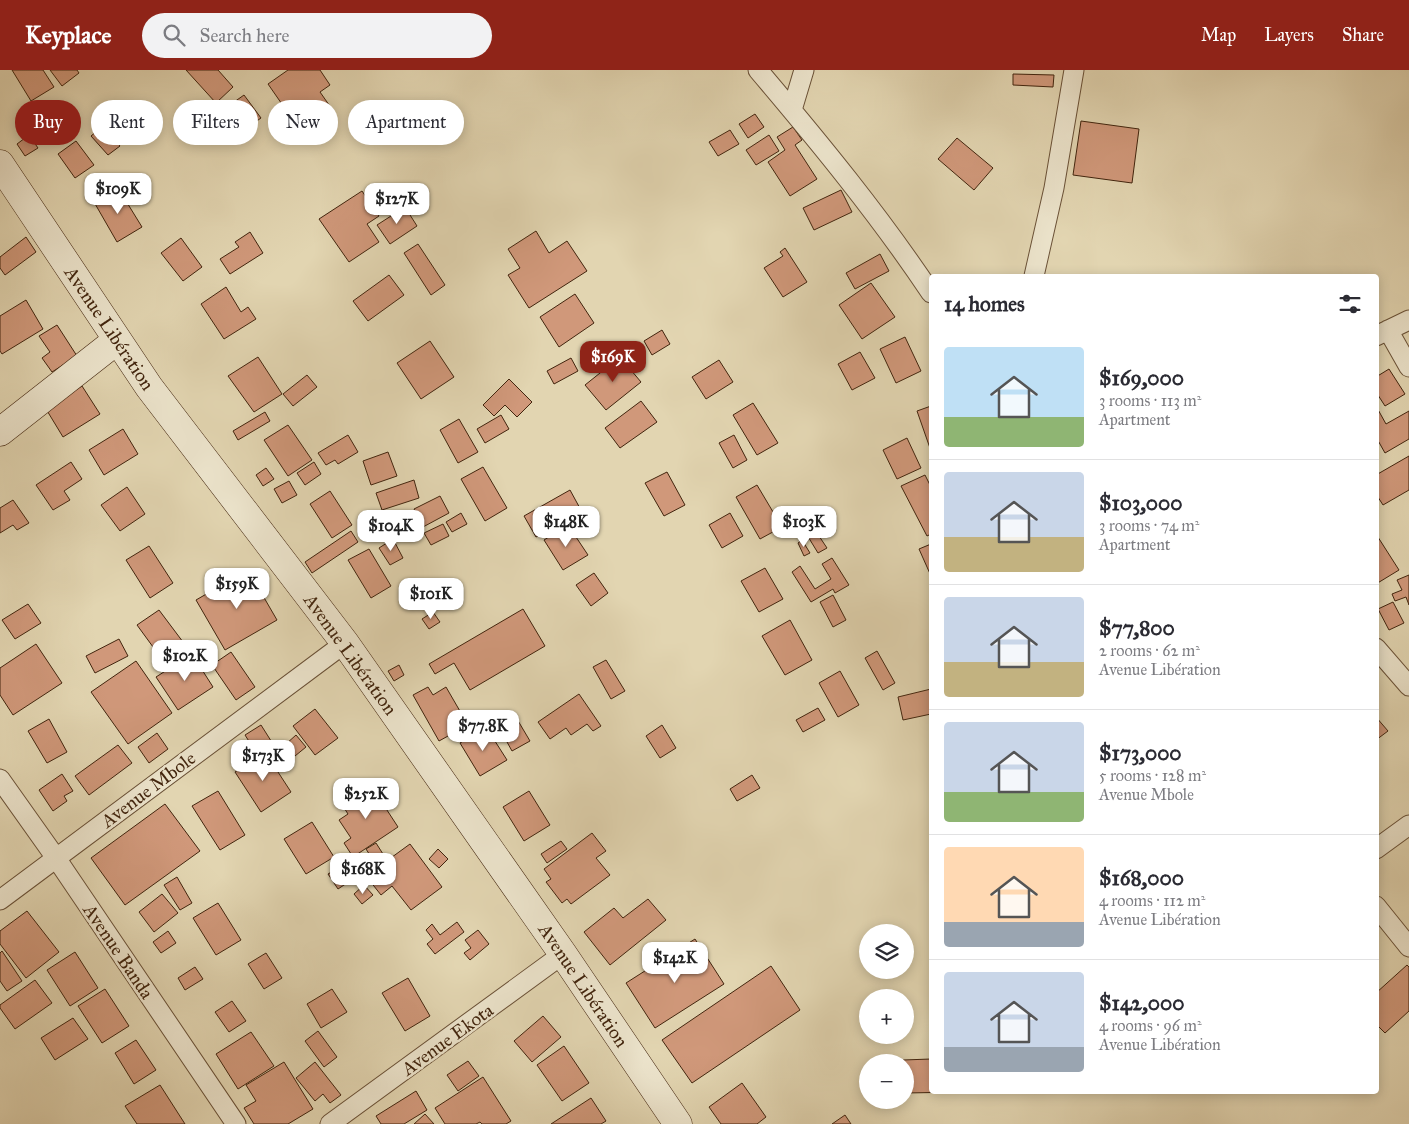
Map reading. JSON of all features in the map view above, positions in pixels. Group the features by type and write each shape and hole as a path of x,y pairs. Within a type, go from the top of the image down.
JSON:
{"street":[{"path":"758,70 792,110 910,261 929,290"},
{"path":"792,110 804,70"},
{"path":"1034,274 1054,188 1074,70"},
{"name":"Avenue Libération","path":"0,164 148,387 345,643 563,954 678,1124"},
{"path":"1409,320 1382,333 1409,367"},
{"path":"0,432 116,341"},
{"name":"Avenue Mbole","path":"0,900 345,643"},
{"path":"1379,651 1409,686"},
{"name":"Avenue Banda","path":"0,779 56,858 236,1124"},
{"path":"1379,847 1409,825"},
{"path":"1379,910 1409,947"},
{"name":"Avenue Ekota","path":"330,1124 563,954"}],"building":[{"path":"12,70 43,70 54,87 30,100"},
{"path":"50,70 77,70 79,73 62,86"},
{"path":"186,70 218,70 233,87 219,100 213,100"},
{"path":"288,70 320,70 330,85 320,92 326,100 279,100 268,84"},
{"path":"1013,74 1054,75 1053,87 1013,85"},
{"path":"244,95 248,100 237,100"},
{"path":"755,114 764,127 748,138 739,124"},
{"path":"1081,121 1139,129 1132,183 1073,175"},
{"path":"793,127 802,140 795,145 817,179 790,196 768,162 785,150 777,137"},
{"path":"730,130 739,144 718,156 709,142"},
{"path":"769,135 779,151 756,165 746,150"},
{"path":"957,138 993,168 974,190 938,159"},
{"path":"18,145 36,145 38,148 25,156"},
{"path":"70,145 79,145 94,165 75,178 58,154"},
{"path":"99,145 120,146 108,155"},
{"path":"118,188 142,227 117,242 94,202"},
{"path":"841,190 852,212 814,230 803,208"},
{"path":"362,191 379,216 367,224 379,242 349,262 319,219"},
{"path":"405,207 417,226 390,244 377,225"},
{"path":"536,231 549,253 567,241 587,271 529,308 508,275 520,268 508,249"},
{"path":"250,232 263,253 230,274 220,259 239,247 235,242"},
{"path":"26,237 36,252 5,275 0,268 0,257"},
{"path":"181,238 202,267 183,281 161,253"},
{"path":"418,244 445,285 431,295 404,253"},
{"path":"785,248 807,282 783,297 764,268 783,256 780,252"},
{"path":"880,254 889,271 855,289 846,273"},
{"path":"389,275 404,295 368,321 353,301"},
{"path":"871,283 895,317 862,339 839,305"},
{"path":"226,287 241,312 248,307 256,319 224,339 201,304"},
{"path":"575,294 594,323 559,347 540,317"},
{"path":"26,300 43,329 2,354 0,351 0,316"},
{"path":"57,325 77,356 52,372 42,358 50,352 39,336"},
{"path":"662,330 670,344 652,355 644,341"},
{"path":"905,337 921,371 896,383 880,349"},
{"path":"430,341 454,377 421,399 397,363"},
{"path":"860,352 875,378 852,390 838,364"},
{"path":"258,357 282,394 254,412 228,376"},
{"path":"620,357 641,382 606,410 585,385"},
{"path":"571,358 578,371 554,384 547,371"},
{"path":"719,360 733,382 706,399 692,377"},
{"path":"1389,369 1405,394 1385,406 1379,397 1379,375"},
{"path":"307,375 317,387 293,406 283,394"},
{"path":"509,379 532,402 517,417 505,405 494,416 483,405"},
{"path":"82,386 100,414 63,437 46,409"},
{"path":"641,401 657,422 620,448 605,428"},
{"path":"753,403 778,443 757,455 733,415"},
{"path":"929,407 929,445 917,411"},
{"path":"1379,411 1386,424 1409,411 1409,439 1385,453 1379,442"},
{"path":"265,412 270,421 238,440 233,431"},
{"path":"501,415 509,429 485,443 477,429"},
{"path":"459,419 478,452 458,463 440,430"},
{"path":"288,425 312,460 288,476 264,440"},
{"path":"123,429 138,454 104,475 89,450"},
{"path":"348,435 358,452 338,464 335,460 326,465 318,453"},
{"path":"734,435 747,460 733,468 719,443"},
{"path":"907,438 921,468 897,479 883,450"},
{"path":"388,452 397,476 371,485 363,461"},
{"path":"1409,456 1409,490 1383,505 1379,499 1379,473"},
{"path":"71,462 82,479 64,491 70,500 53,510 36,485"},
{"path":"314,462 321,474 305,485 297,473"},
{"path":"483,467 507,508 485,521 461,479"},
{"path":"266,468 274,479 263,486 256,475"},
{"path":"667,472 685,505 664,516 645,483"},
{"path":"925,475 929,483 929,535 927,536 901,486"},
{"path":"414,480 419,498 382,510 376,493"},
{"path":"289,481 297,495 282,503 274,489"},
{"path":"757,485 782,527 760,539 736,497"},
{"path":"127,487 145,514 120,531 101,505"},
{"path":"570,490 582,512 536,537 524,516"},
{"path":"330,491 352,525 332,538 310,504"},
{"path":"440,496 449,513 423,527 414,509"},
{"path":"13,500 29,523 17,530 13,525 0,533 0,508"},
{"path":"461,513 467,524 452,532 446,522"},
{"path":"730,513 743,536 722,548 709,525"},
{"path":"443,524 449,536 431,545 424,533"},
{"path":"568,525 588,555 563,570 544,540"},
{"path":"815,530 827,548 818,553 807,535"},
{"path":"351,531 358,542 312,573 305,562"},
{"path":"393,539 403,558 390,565 379,548"},
{"path":"1379,539 1399,570 1379,582"},
{"path":"802,540 810,553 804,556 798,543"},
{"path":"929,545 929,572 919,549"},
{"path":"149,546 173,583 150,598 126,560"},
{"path":"369,549 391,586 371,598 348,560"},
{"path":"832,558 849,585 835,593 833,589 811,602 792,572 800,566 815,589 831,579 822,564"},
{"path":"765,568 783,599 759,612 741,581"},
{"path":"248,570 277,620 225,650 196,600"},
{"path":"594,573 608,593 591,606 576,585"},
{"path":"1409,575 1409,605 1406,597 1395,601 1392,594 1402,590 1397,580"},
{"path":"833,595 846,620 833,627 820,602"},
{"path":"1393,602 1404,623 1389,630 1379,609"},
{"path":"28,604 41,623 15,639 2,620"},
{"path":"523,609 545,646 470,690 454,663 435,674 429,664"},
{"path":"159,610 186,646 164,662 137,625"},
{"path":"433,612 440,622 429,629 422,619"},
{"path":"790,620 812,660 785,675 762,636"},
{"path":"119,639 128,656 95,673 86,656"},
{"path":"36,644 62,683 13,715 0,695 0,668"},
{"path":"877,651 895,683 883,690 865,658"},
{"path":"231,652 255,687 236,700 212,665"},
{"path":"192,654 213,687 178,710 156,677"},
{"path":"606,660 625,691 611,699 593,667"},
{"path":"136,661 172,713 128,744 91,692"},
{"path":"399,665 404,675 394,681 388,671"},
{"path":"840,671 859,705 838,717 819,683"},
{"path":"428,687 433,695 446,687 468,725 439,741 413,695"},
{"path":"929,689 929,714 903,720 898,697"},
{"path":"579,694 601,726 593,731 587,724 571,735 566,728 550,739 538,722"},
{"path":"818,708 825,720 803,732 796,720"},
{"path":"315,709 338,738 315,755 293,726"},
{"path":"514,714 530,741 512,751 497,724"},
{"path":"49,719 67,752 47,763 28,731"},
{"path":"1379,720 1388,731 1379,738"},
{"path":"261,725 273,744 257,754 245,735"},
{"path":"662,725 676,748 660,758 646,736"},
{"path":"486,727 507,760 480,776 460,743"},
{"path":"157,733 168,749 149,763 138,747"},
{"path":"296,735 306,747 295,756 286,744"},
{"path":"118,745 132,763 89,795 75,776"},
{"path":"265,752 291,792 261,812 235,772"},
{"path":"62,774 73,791 64,796 67,801 53,811 39,790"},
{"path":"752,775 760,788 737,801 730,789"},
{"path":"370,784 398,827 353,857 344,843 351,838 339,820 348,814 341,803"},
{"path":"218,791 245,835 220,850 192,806"},
{"path":"529,791 550,825 524,841 503,807"},
{"path":"165,804 200,851 125,905 91,858"},
{"path":"312,822 334,857 306,874 284,839"},
{"path":"592,833 606,851 596,858 610,875 571,904 567,899 562,903 546,882 551,879 544,869"},
{"path":"561,841 567,849 547,863 541,854"},
{"path":"376,843 383,854 373,860 366,849"},
{"path":"410,844 442,887 411,910 392,886 381,895 366,876"},
{"path":"438,849 448,859 439,868 429,859"},
{"path":"344,865 353,879 338,889 328,874"},
{"path":"177,877 192,903 180,910 164,885"},
{"path":"364,885 373,895 362,904 354,894"},
{"path":"162,894 178,913 154,932 139,912"},
{"path":"648,899 666,920 610,965 584,932 614,908 623,918"},
{"path":"218,903 241,940 216,955 193,918"},
{"path":"27,911 59,952 26,978 0,944 0,931"},
{"path":"457,922 464,932 435,954 427,944 433,939 426,930 432,924 440,935"},
{"path":"478,930 489,944 470,960 464,953 471,948 465,940"},
{"path":"168,931 176,943 161,953 153,942"},
{"path":"695,939 724,984 655,1028 626,983"},
{"path":"2,951 22,981 7,991 0,981 0,953"},
{"path":"75,952 98,988 70,1006 47,970"},
{"path":"266,953 282,978 264,989 248,964"},
{"path":"1407,965 1409,967 1409,1011 1385,1033 1379,1027 1379,990"},
{"path":"771,966 800,1010 692,1083 662,1040"},
{"path":"195,967 203,979 185,990 178,978"},
{"path":"408,978 430,1016 405,1031 382,993"},
{"path":"35,980 52,1003 15,1029 0,1008 0,1005"},
{"path":"105,989 129,1026 102,1043 78,1006"},
{"path":"332,989 347,1012 321,1028 307,1004"},
{"path":"232,1001 246,1021 229,1032 215,1012"},
{"path":"543,1016 561,1037 532,1062 514,1041"},
{"path":"73,1018 88,1039 55,1060 41,1038"},
{"path":"318,1031 337,1057 324,1067 305,1041"},
{"path":"251,1032 274,1066 238,1089 216,1054"},
{"path":"136,1040 156,1070 134,1084 115,1053"},
{"path":"564,1046 589,1083 562,1101 537,1065"},
{"path":"929,1059 929,1093 914,1093 914,1060"},
{"path":"468,1061 479,1076 458,1091 447,1075"},
{"path":"284,1062 313,1109 288,1124 254,1124 244,1108 256,1101 246,1085"},
{"path":"315,1062 341,1095 330,1103 323,1094 315,1101 296,1078"},
{"path":"483,1077 511,1121 506,1124 482,1124 480,1122 476,1124 445,1124 435,1108"},
{"path":"742,1083 766,1117 757,1124 721,1124 709,1107"},
{"path":"160,1085 185,1124 137,1124 125,1106"},
{"path":"416,1091 427,1110 404,1124 381,1124 376,1116"},
{"path":"591,1098 606,1121 601,1124 551,1124"},
{"path":"425,1114 434,1124 414,1124"},
{"path":"845,1115 851,1124 832,1124"}]}
